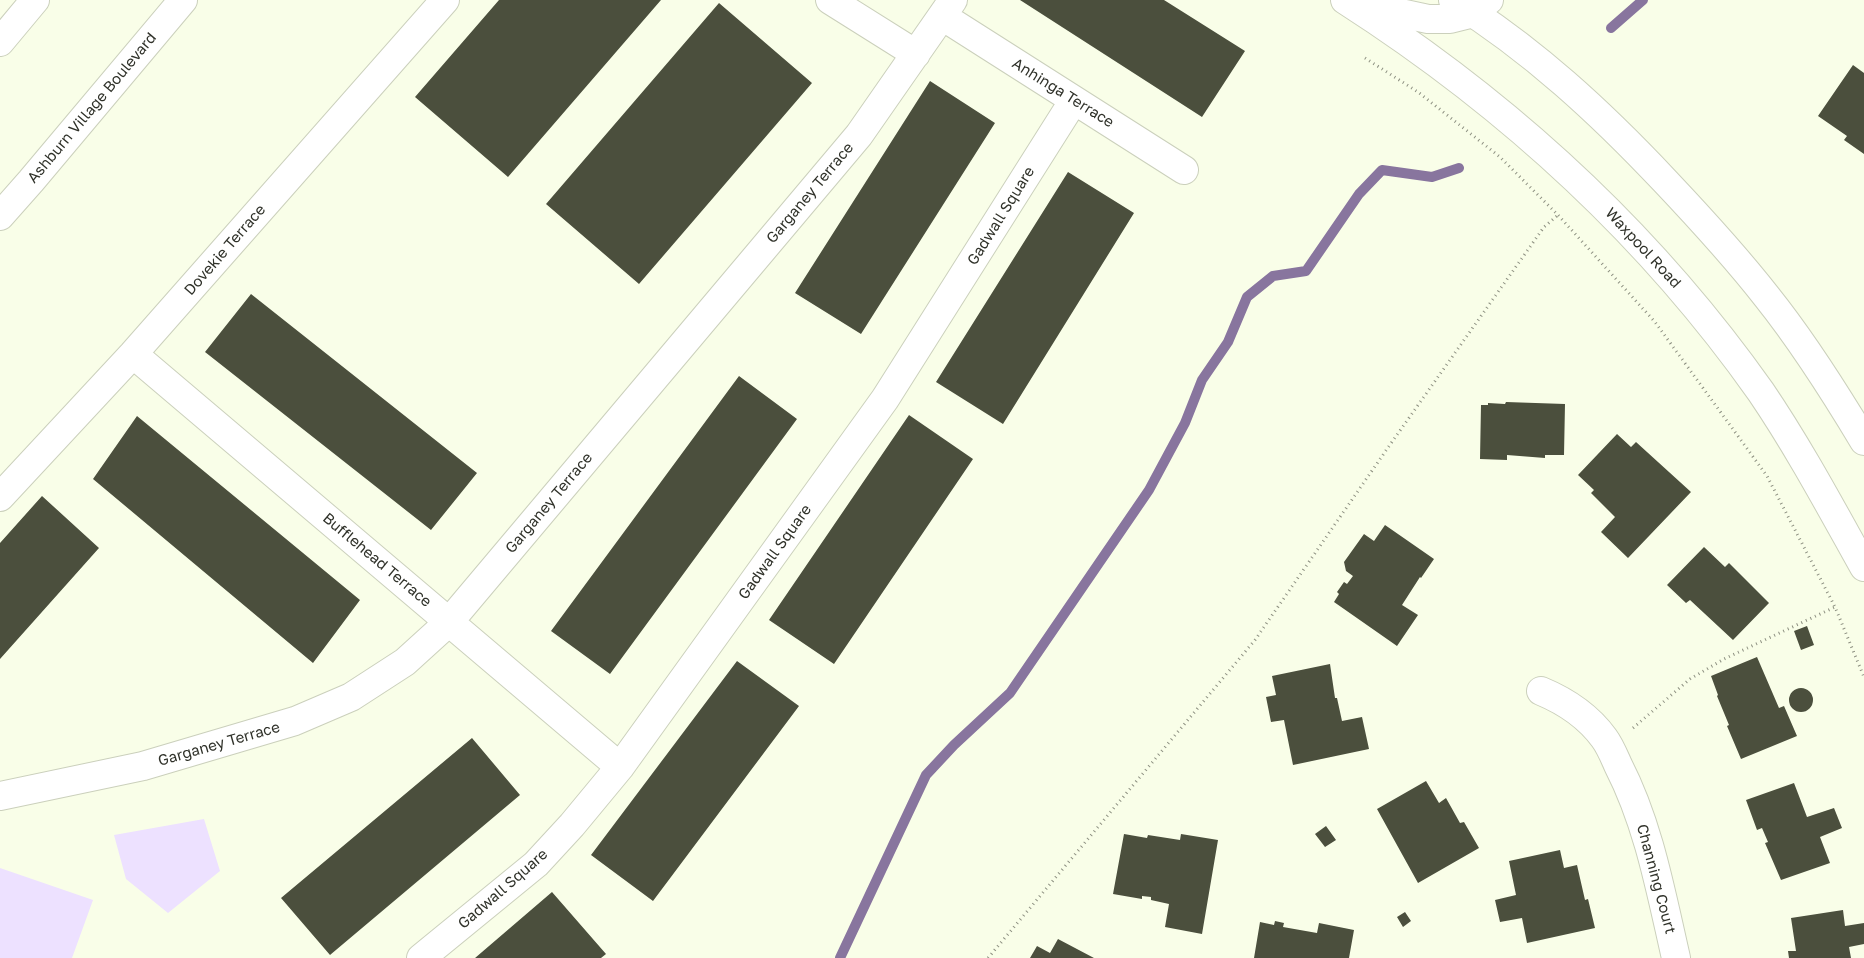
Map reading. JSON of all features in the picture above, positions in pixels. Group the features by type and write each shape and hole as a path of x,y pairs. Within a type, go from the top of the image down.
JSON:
{"street":[{"path":"0,42 35,0"},
{"name":"Ashburn Village Boulevard","path":"0,216 31,182 184,0"},
{"name":"Dovekie Terrace","path":"0,496 133,354 445,0"},
{"path":"830,0 916,54"},
{"path":"1345,0 1428,19 1450,19 1472,4 1553,72 1621,134 1719,238 1774,305 1833,390 1864,441"},
{"name":"Waxpool Road","path":"1345,0 1424,53 1484,99 1534,141 1596,198 1655,259 1687,296 1761,394 1803,459 1864,567"},
{"name":"Garganey Terrace","path":"0,796 143,766 295,721 352,697 405,662 449,622 859,135 948,8"},
{"name":"Anhinga Terrace","path":"948,8 1074,100 1184,170"},
{"name":"Gadwall Square","path":"421,958 536,864 572,825 620,766 885,399 1074,100"},
{"name":"Bufflehead Terrace","path":"133,354 620,766"},
{"name":"Channing Court","path":"1541,691 1556,697 1582,714 1605,738 1627,782 1650,847 1676,958"}],"path":[{"path":"1365,58 1418,92 1500,157 1558,215 1655,322 1767,476 1835,607 1864,677"},
{"path":"988,958 1255,640 1538,234 1558,215"},
{"path":"1609,748 1690,679 1724,660 1835,607"}],"shaded area":[{"path":"204,819 220,871 168,913 126,879 114,835"},
{"path":"0,868 93,900 72,958 0,958"}],"building":[{"path":"499,0 661,0 508,177 415,97"},
{"path":"1020,0 1164,0 1245,51 1202,117"},
{"path":"719,3 812,83 639,284 546,204"},
{"path":"1853,65 1864,73 1864,154 1844,140 1847,136 1818,116"},
{"path":"930,81 995,123 861,334 795,293"},
{"path":"1068,172 1134,213 1003,424 936,382"},
{"path":"251,294 477,473 431,530 205,352"},
{"path":"739,376 797,419 610,674 551,631"},
{"path":"1506,402 1565,404 1564,455 1545,455 1545,458 1507,455 1507,460 1480,459 1481,405 1488,405 1488,403 1505,404"},
{"path":"909,415 973,459 834,664 769,620"},
{"path":"137,416 360,600 313,663 93,479"},
{"path":"1617,434 1631,447 1636,442 1691,492 1628,558 1601,532 1615,517 1591,493 1594,490 1578,475"},
{"path":"42,496 99,548 0,659 0,543"},
{"path":"1385,525 1434,559 1402,605 1418,615 1397,646 1334,602 1339,594 1337,592 1344,582 1347,584 1353,576 1346,571 1344,562 1364,534 1374,541"},
{"path":"1704,547 1725,567 1729,563 1769,603 1733,640 1690,600 1686,603 1667,585"},
{"path":"1807,626 1814,645 1801,650 1794,631"},
{"path":"1757,657 1779,708 1784,706 1797,736 1741,759 1727,726 1729,725 1711,676"},
{"path":"737,661 799,706 653,901 591,855"},
{"path":"1330,664 1335,698 1337,698 1342,721 1362,717 1369,749 1293,765 1284,720 1271,722 1266,697 1276,695 1272,676"},
{"path":"1801,688 1809,692 1813,700 1809,708 1801,712 1793,708 1789,700 1793,692"},
{"path":"472,738 520,795 330,955 281,898"},
{"path":"1426,781 1439,803 1446,798 1460,823 1464,822 1479,848 1418,883 1377,809"},
{"path":"1794,783 1807,817 1834,808 1842,828 1820,837 1830,863 1781,880 1765,843 1768,842 1762,828 1757,830 1746,800"},
{"path":"1326,826 1336,840 1325,847 1315,834"},
{"path":"1124,834 1147,838 1148,835 1180,840 1181,834 1218,840 1202,934 1165,927 1169,904 1151,900 1151,897 1142,896 1142,899 1113,894"},
{"path":"1560,850 1564,868 1577,865 1585,900 1588,899 1595,928 1527,943 1522,918 1500,922 1495,900 1516,895 1509,861"},
{"path":"552,892 606,954 601,958 475,958"},
{"path":"1843,910 1845,926 1864,923 1864,944 1849,947 1851,958 1789,958 1788,951 1796,951 1791,918"},
{"path":"1405,912 1411,921 1403,927 1397,917"},
{"path":"1275,921 1284,923 1283,927 1317,933 1319,923 1354,930 1349,958 1254,958 1260,922 1274,925"},
{"path":"1058,939 1094,958 1030,958 1037,946 1050,953"}],"waterway":[{"path":"1611,28 1643,0"},
{"path":"840,958 926,775 954,745 1010,693 1149,490 1185,423 1202,380 1228,342 1247,297 1273,276 1306,271 1359,194 1382,170 1432,177 1459,168"}]}
